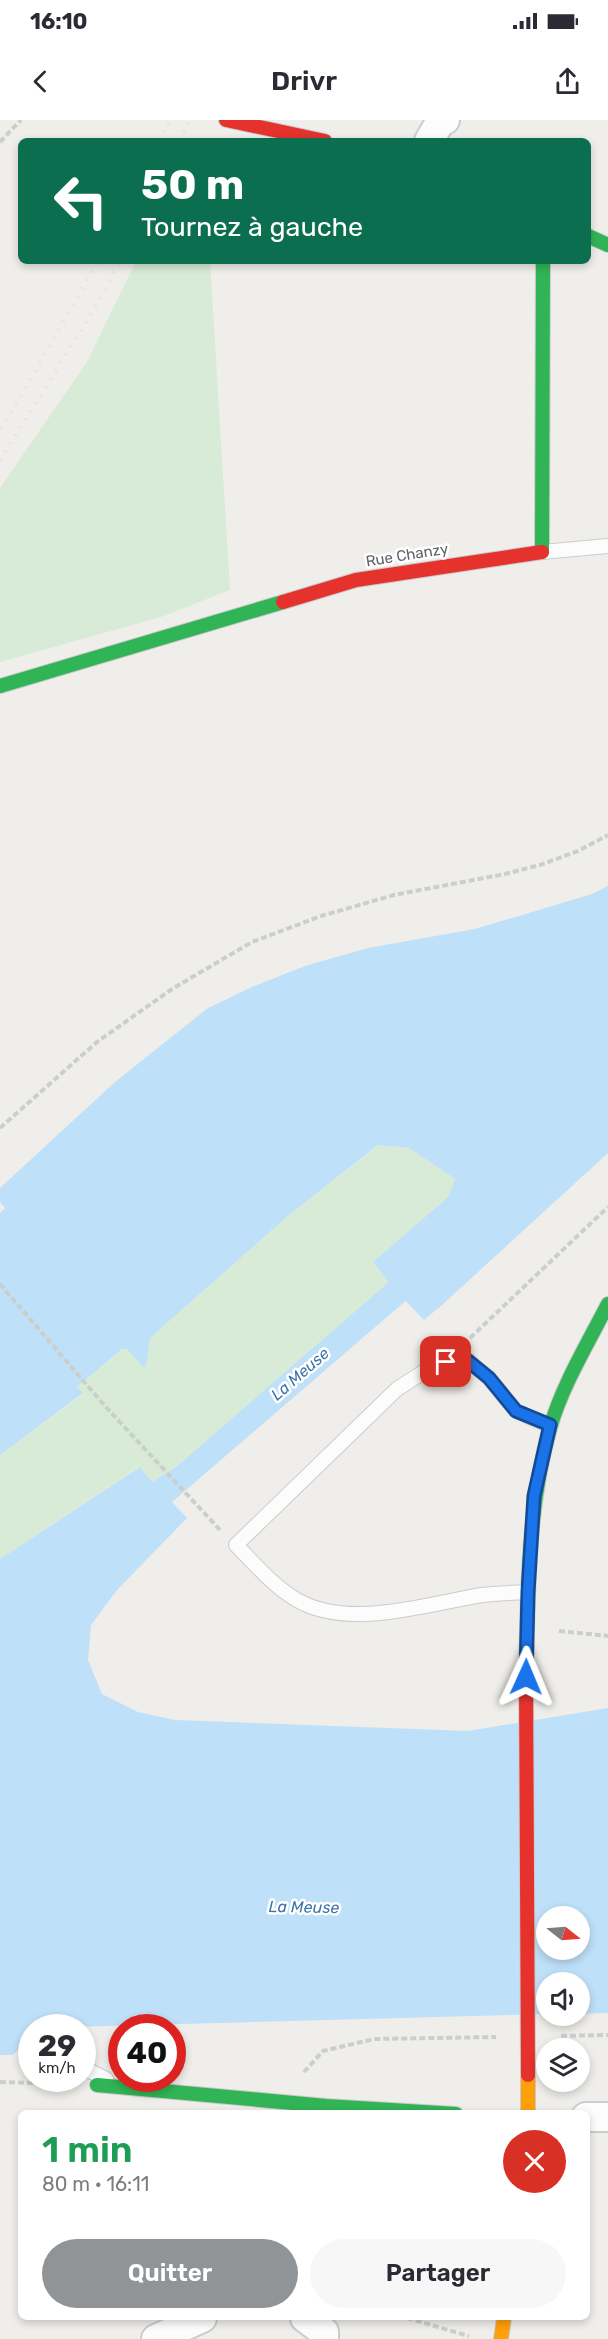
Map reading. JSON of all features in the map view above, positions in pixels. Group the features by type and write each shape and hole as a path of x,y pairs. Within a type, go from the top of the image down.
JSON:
{"street":[{"path":"226,120 311,138"},
{"path":"431,138 440,122 445,120"},
{"path":"591,237 608,244"},
{"path":"542,552 543,264"},
{"name":"Rue Chanzy","path":"0,686 356,580 542,552"},
{"path":"528,2110 526,1677 534,1496 550,1425 575,1367 608,1304"},
{"path":"97,2085 108,2085"},
{"path":"180,2092 278,2102 397,2110"},
{"path":"590,2117 608,2117"},
{"path":"156,2339 198,2320"},
{"path":"308,2320 324,2332 324,2339"},
{"path":"501,2339 504,2320"}],"lane":[{"path":"542,552 608,546"},
{"path":"528,1592 486,1594 380,1613 338,1614 298,1601 271,1581 236,1545 398,1389 439,1362 467,1360 489,1378 516,1411 550,1425"}],"path":[{"path":"0,142 21,120"},
{"path":"0,1128 97,1042 172,988 252,942 321,916 394,895 540,865 578,851 608,836"},
{"path":"446,1362 608,1207"},
{"path":"0,1284 105,1406 204,1513"},
{"path":"528,1628 608,1636"},
{"path":"549,2036 608,2035"},
{"path":"278,2102 323,2051 374,2039 503,2037"},
{"path":"0,2082 97,2085"},
{"path":"414,2320 473,2337"}],"green space":[{"path":"135,264 210,264 230,590 161,617 0,662 0,488 87,362"},
{"path":"379,1145 409,1148 455,1179 448,1197 373,1262 390,1282 176,1467 152,1482 139,1467 0,1559 0,1455 83,1394 77,1387 122,1349 127,1349 143,1367 146,1366 150,1338 289,1215"}],"water":[{"name":"La Meuse","path":"608,886 608,1153 424,1320 406,1301 172,1502 187,1518 117,1590 91,1625 88,1660 102,1694 138,1712 175,1720 468,1731 608,1708 608,2013 590,2014 590,1972 536,1972 536,2014 186,2024 186,2014 108,2014 108,2026 96,2026 96,2014 18,2014 18,2050 12,2055 0,2055 0,1559 140,1467 152,1482 176,1467 389,1282 373,1262 448,1197 455,1179 409,1148 378,1145 289,1215 150,1338 146,1366 143,1367 127,1349 122,1349 77,1387 83,1393 0,1455 0,1213 5,1208 0,1202 0,1188 115,1082 208,1008 305,966 368,948 475,929 592,894"}],"railway":[{"path":"161,138 170,120"},
{"path":"181,138 190,120"},
{"path":"0,428 96,264"},
{"path":"0,460 98,303 118,264"}],"traffic: fast":[{"path":"591,237 608,245"},
{"path":"542,552 543,264"},
{"path":"0,686 283,602"},
{"path":"526,1677 530,1552 542,1459 561,1396 608,1304"},
{"path":"97,2085 391,2110"}],"traffic: slow":[{"path":"528,2075 528,2110"},
{"path":"501,2339 504,2320"}],"traffic: jam":[{"path":"226,120 311,138"},
{"path":"283,602 356,580 542,552"},
{"path":"526,1677 528,2075"}],"route":[{"path":"446,1362 467,1360 489,1378 516,1411 550,1425 534,1496 526,1677"}]}
